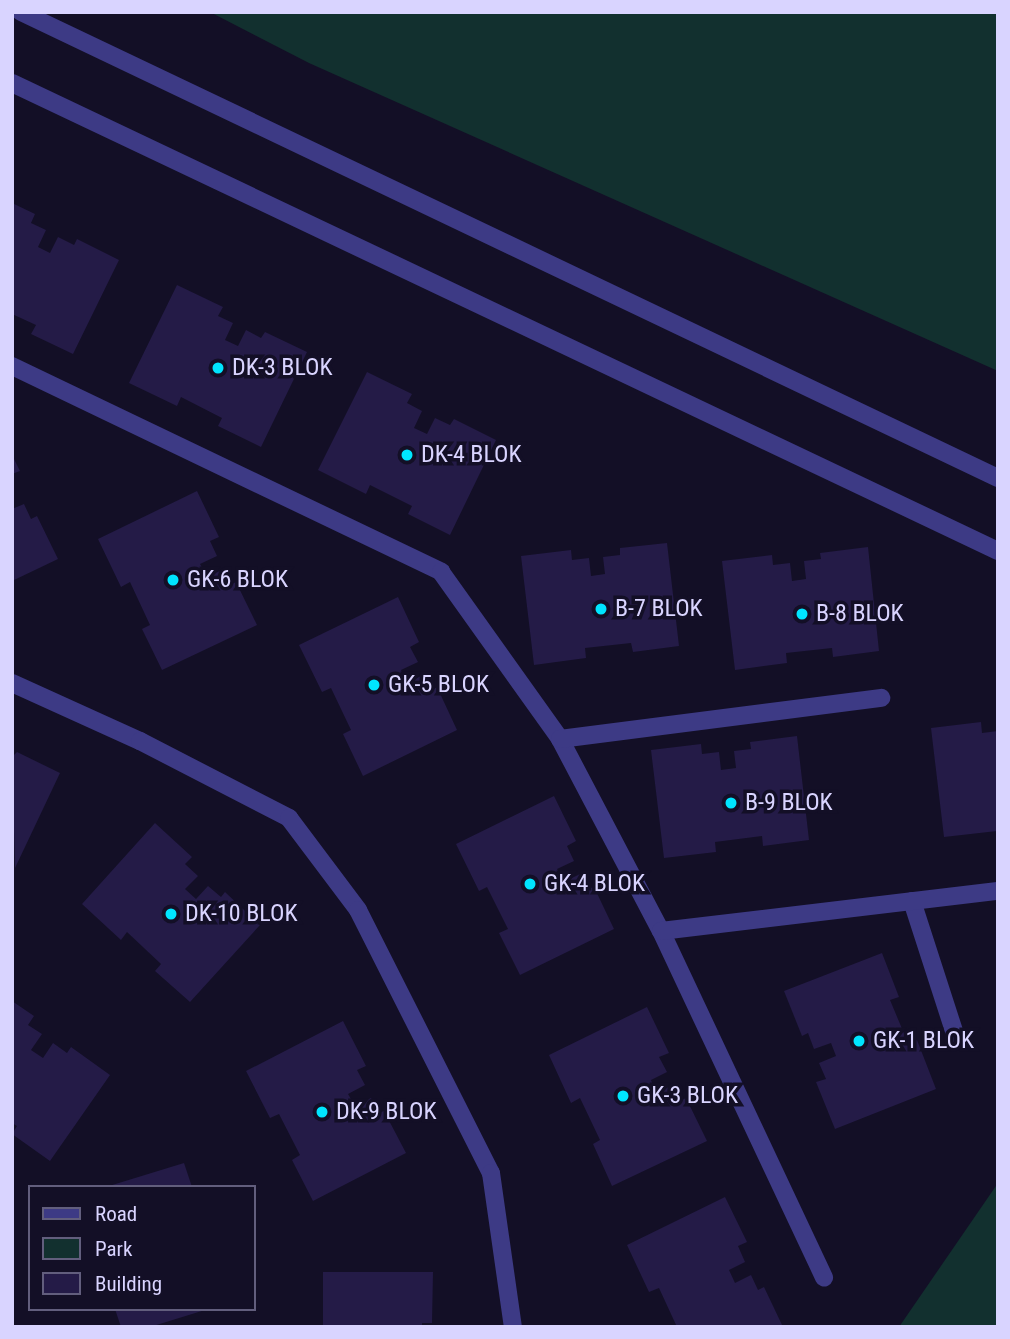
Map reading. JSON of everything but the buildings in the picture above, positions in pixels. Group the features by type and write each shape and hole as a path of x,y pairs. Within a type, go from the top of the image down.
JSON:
{"street":[{"path":"21,12 998,478"},
{"path":"12,83 998,551"},
{"path":"12,366 441,572 560,739 660,931 824,1278"},
{"path":"12,683 140,741 289,818 358,910 491,1173 513,1327"},
{"path":"560,739 881,698"},
{"path":"660,931 998,891"},
{"path":"912,901 956,1037"}],"green space":[{"path":"210,12 998,12 998,371 309,63"},
{"path":"998,1183 998,1327 899,1327"}],"place":[{"name":"DK-3 BLOK","path":"218,368"},
{"name":"DK-4 BLOK","path":"407,455"},
{"name":"GK-6 BLOK","path":"173,580"},
{"name":"B-7 BLOK","path":"601,609"},
{"name":"B-8 BLOK","path":"802,614"},
{"name":"GK-5 BLOK","path":"374,685"},
{"name":"B-9 BLOK","path":"731,803"},
{"name":"GK-4 BLOK","path":"530,884"},
{"name":"DK-10 BLOK","path":"171,914"},
{"name":"GK-1 BLOK","path":"859,1041"},
{"name":"GK-3 BLOK","path":"623,1096"},
{"name":"DK-9 BLOK","path":"322,1112"}]}
